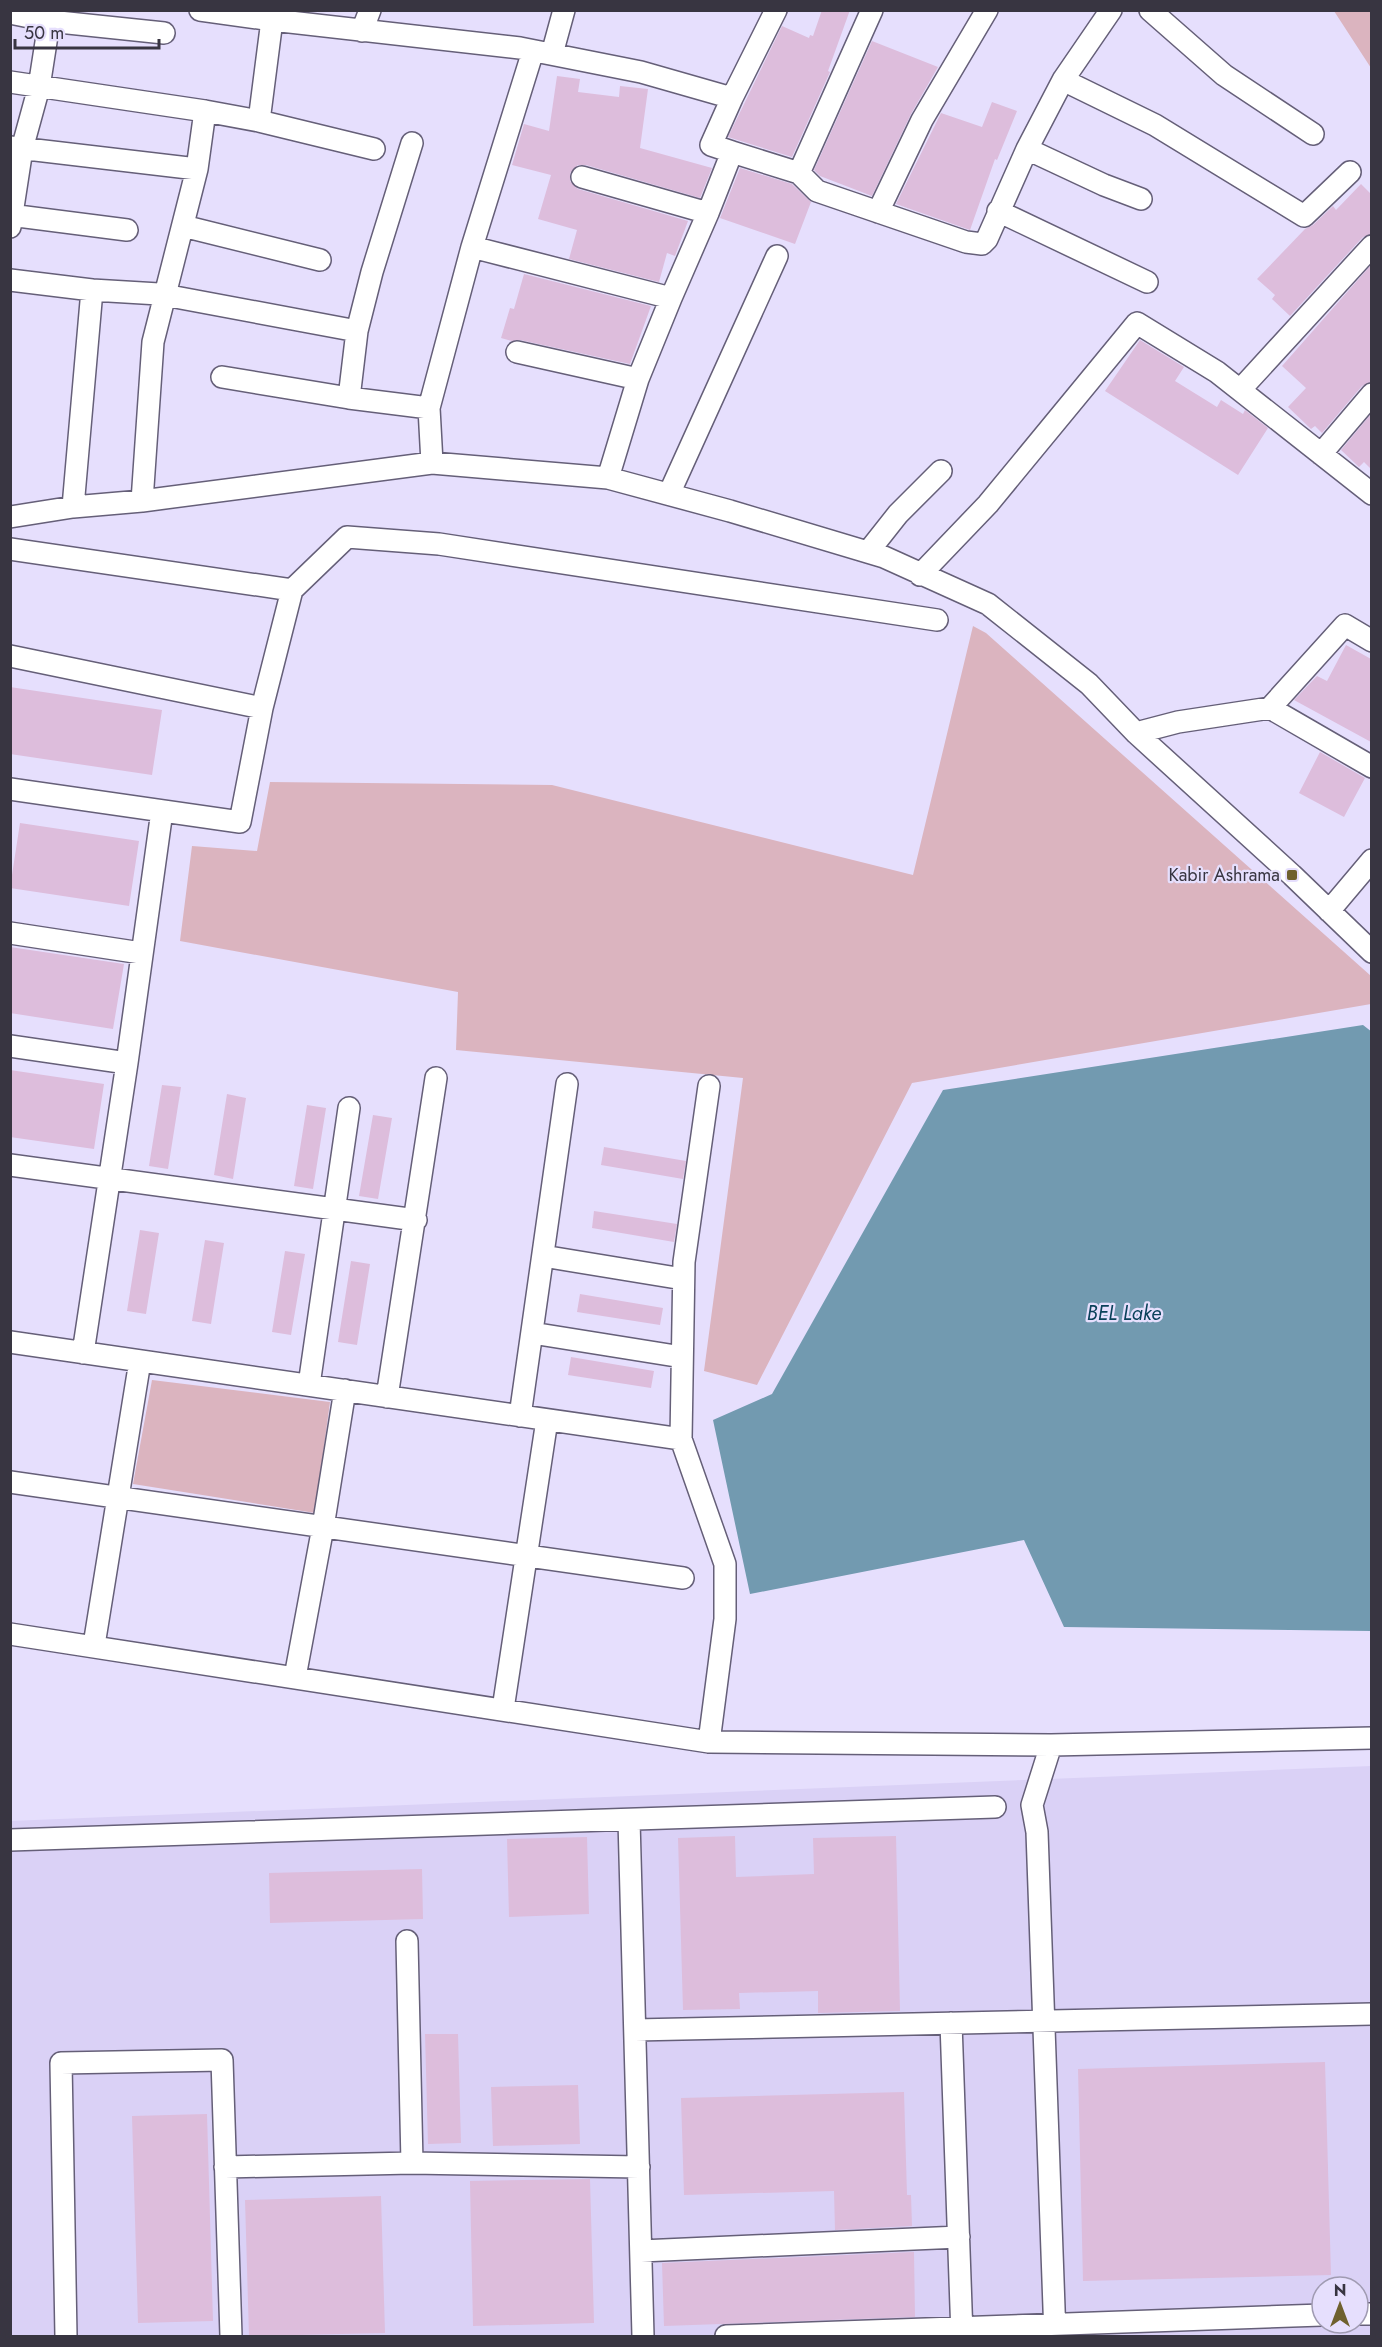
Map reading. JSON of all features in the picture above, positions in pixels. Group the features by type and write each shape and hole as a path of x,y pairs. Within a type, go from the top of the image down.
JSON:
{"street":[{"path":"200,10 272,15 362,31 542,52 641,72 732,98"},
{"path":"362,31 370,10"},
{"path":"432,463 429,408 472,247 542,52 564,10"},
{"path":"776,10 711,145 799,173 817,191 966,242 982,244 987,239 1027,149 1063,80 1111,10"},
{"path":"799,173 872,10"},
{"path":"878,212 922,120 987,10"},
{"path":"1150,10 1224,75 1313,134"},
{"path":"10,13 50,16 164,33"},
{"path":"259,121 272,15"},
{"path":"50,16 39,87 16,148 11,219 127,230"},
{"path":"1063,80 1155,125 1304,216 1350,172"},
{"path":"10,82 205,111 259,121 374,149"},
{"path":"142,501 153,342 197,169 205,111"},
{"path":"349,398 357,331 372,272 412,143"},
{"path":"16,148 197,169"},
{"path":"1027,149 1141,200"},
{"path":"608,478 638,379 732,152"},
{"path":"582,177 708,213"},
{"path":"998,211 1147,282"},
{"path":"183,226 320,260"},
{"path":"1239,390 1371,246"},
{"path":"472,247 671,298"},
{"path":"669,495 777,256"},
{"path":"10,280 165,296 357,331"},
{"path":"73,507 92,290"},
{"path":"920,574 988,504 1137,323 1217,372 1371,494"},
{"path":"517,352 638,379"},
{"path":"222,377 349,398 429,408"},
{"path":"1321,454 1371,394"},
{"path":"10,518 73,507 142,501 432,463 608,478 884,557 988,604 1089,684 1136,733 1371,952"},
{"path":"868,552 898,514 941,471"},
{"path":"10,789 240,822 262,708 292,590 347,537 439,544 937,621"},
{"path":"10,549 292,590"},
{"path":"1269,708 1345,625 1371,641"},
{"path":"10,657 262,708"},
{"path":"1136,733 1178,722 1269,708 1371,766"},
{"path":"82,1353 127,1063 162,811"},
{"path":"1329,911 1371,860"},
{"path":"10,933 141,953"},
{"path":"10,1046 127,1063"},
{"path":"387,1397 436,1078"},
{"path":"520,1416 567,1084"},
{"path":"709,1742 725,1619 725,1564 681,1439 684,1262 710,1086"},
{"path":"309,1385 349,1108"},
{"path":"10,1165 416,1220"},
{"path":"543,1256 683,1280"},
{"path":"532,1333 682,1357"},
{"path":"10,1342 681,1439"},
{"path":"94,1645 140,1361"},
{"path":"295,1677 323,1527 345,1390"},
{"path":"503,1709 547,1420"},
{"path":"10,1482 683,1578"},
{"path":"10,1634 94,1645 709,1742 1051,1745 1371,1738"},
{"path":"1051,1745 1032,1805 1037,1832 1054,2331"},
{"path":"10,1840 995,1807"},
{"path":"629,1820 643,2337"},
{"path":"407,1941 412,2163"},
{"path":"635,2030 1371,2014"},
{"path":"951,2023 962,2332"},
{"path":"66,2337 61,2063 222,2060 231,2337"},
{"path":"225,2167 412,2163 639,2167"},
{"path":"641,2251 959,2237"},
{"path":"726,2337 1054,2331 1310,2316"}],"shaded area":[{"path":"1334,11 1371,11 1371,68"},
{"path":"973,626 986,633 1371,976 1371,1004 912,1083 757,1385 704,1371 743,1078 456,1050 458,992 180,941 192,846 257,851 270,782 552,785 913,875"},
{"path":"152,1380 330,1402 315,1513 133,1484"},
{"path":"1371,1766 1371,2336 11,2336 10,1821"}],"water":[{"name":"BEL Lake","path":"1363,1025 1372,1032 1371,1631 1064,1627 1024,1540 750,1594 713,1420 772,1394 943,1090"}],"building":[{"path":"822,10 850,10 828,71 830,72 792,157 728,137 782,26 809,38 810,35 813,36"},
{"path":"872,41 938,67 911,114 872,196 820,176 814,170"},
{"path":"557,76 580,79 578,92 619,97 620,86 648,89 640,148 712,168 700,198 586,165 578,165 570,173 570,181 578,189 688,221 675,256 667,253 659,282 569,259 577,230 538,219 551,175 512,165 524,124 549,131"},
{"path":"992,102 1017,111 997,160 995,159 970,230 896,204 941,113 982,127"},
{"path":"740,168 792,184 811,202 795,244 720,218"},
{"path":"1361,184 1371,194 1371,234 1363,237 1290,316 1272,299 1275,295 1257,279 1305,229 1313,225 1333,206 1336,210"},
{"path":"1371,265 1371,382 1362,386 1322,433 1315,426 1311,429 1288,407 1306,388 1282,366"},
{"path":"524,274 651,306 630,364 501,338 510,308 514,309"},
{"path":"1140,340 1184,367 1175,381 1217,407 1221,400 1243,414 1245,410 1268,428 1238,475 1105,391"},
{"path":"1371,414 1371,469 1364,462 1359,467 1341,450"},
{"path":"1346,645 1371,659 1371,742 1294,700 1317,676 1327,681"},
{"path":"10,687 162,710 152,775 10,754"},
{"path":"1320,752 1365,778 1344,817 1299,793"},
{"path":"20,823 139,841 129,906 10,888"},
{"path":"10,947 124,964 113,1029 10,1013"},
{"path":"10,1070 104,1084 94,1149 10,1137"},
{"path":"162,1085 181,1087 168,1169 149,1166"},
{"path":"227,1094 246,1098 233,1179 214,1175"},
{"path":"307,1105 326,1108 313,1189 294,1186"},
{"path":"373,1115 392,1118 378,1199 359,1196"},
{"path":"604,1147 686,1161 683,1179 601,1165"},
{"path":"594,1211 677,1224 674,1242 592,1228"},
{"path":"140,1230 159,1233 146,1314 127,1311"},
{"path":"205,1240 224,1243 211,1324 192,1321"},
{"path":"285,1251 305,1254 291,1335 272,1332"},
{"path":"351,1261 370,1264 357,1345 338,1342"},
{"path":"580,1294 663,1308 660,1325 577,1312"},
{"path":"571,1357 654,1371 651,1388 568,1375"},
{"path":"735,1836 736,1877 814,1874 813,1838 896,1836 900,2011 818,2013 818,1991 739,1993 740,2009 683,2010 678,1838"},
{"path":"587,1837 589,1914 509,1917 507,1839"},
{"path":"422,1869 423,1919 270,1923 269,1873"},
{"path":"425,2034 458,2034 461,2143 428,2144"},
{"path":"1325,2062 1331,2275 1083,2281 1078,2069"},
{"path":"578,2085 580,2144 493,2146 491,2087"},
{"path":"904,2092 907,2195 911,2195 912,2226 835,2230 834,2191 684,2195 681,2098"},
{"path":"207,2114 213,2321 138,2323 132,2116"},
{"path":"590,2179 594,2323 473,2326 470,2181"},
{"path":"381,2196 385,2333 249,2336 245,2200"},
{"path":"914,2252 915,2317 664,2326 662,2263"}],"place":[{"name":"Kabir Ashrama","path":"1292,875"}]}
